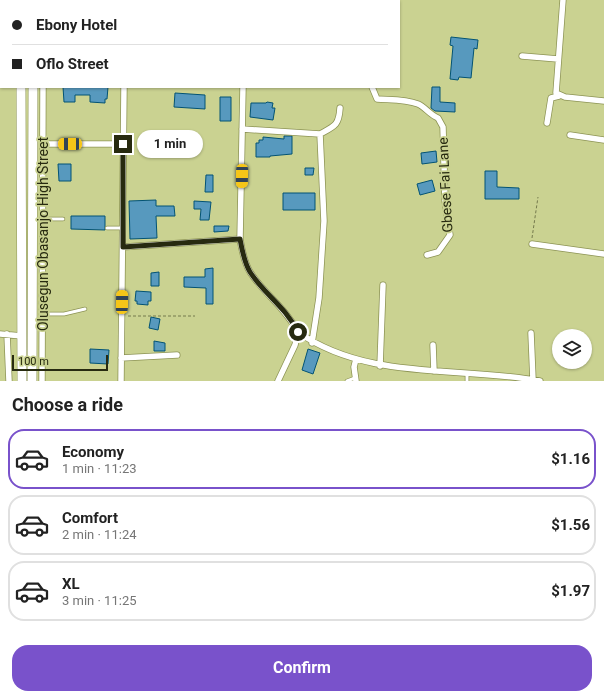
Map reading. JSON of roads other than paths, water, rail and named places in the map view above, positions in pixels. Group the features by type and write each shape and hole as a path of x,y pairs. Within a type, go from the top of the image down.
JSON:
{"main road":[{"name":"Olusegun Obasanjo High Street","path":"21,88 22,381"},
{"name":"Olusegun Obasanjo High Street","path":"32,88 32,381"}],"street":[{"path":"559,96 556,93 556,87 563,0"},
{"path":"522,56 558,59"},
{"name":"Olusegun Obasanjo High Street","path":"42,381 41,219 43,88"},
{"path":"121,381 124,88"},
{"path":"243,88 240,239 244,259 249,271 284,309 298,332 312,343 380,366 434,372 468,373 537,381 531,333"},
{"name":"Gbese Fai Lane","path":"372,88 377,99 401,100 419,104 438,118 443,127 445,201 450,235 438,252 427,255"},
{"path":"548,123 551,98 559,96 604,101"},
{"path":"242,129 320,134 337,124 339,120 340,108"},
{"path":"312,343 319,298 324,221 320,134"},
{"path":"570,135 604,140"},
{"path":"43,144 123,144"},
{"path":"123,247 240,239"},
{"path":"532,244 604,254"},
{"path":"380,366 383,285"},
{"path":"278,381 294,345 298,332"},
{"path":"0,334 22,336"},
{"path":"6,334 9,381"},
{"path":"432,345 434,372"},
{"path":"121,358 177,355"},
{"path":"356,359 356,379"}],"lane":[{"path":"41,219 63,219"},
{"path":"107,228 123,228"},
{"path":"42,314 64,314 85,309"},
{"path":"467,381 468,373"},
{"path":"347,381 356,379"}]}
